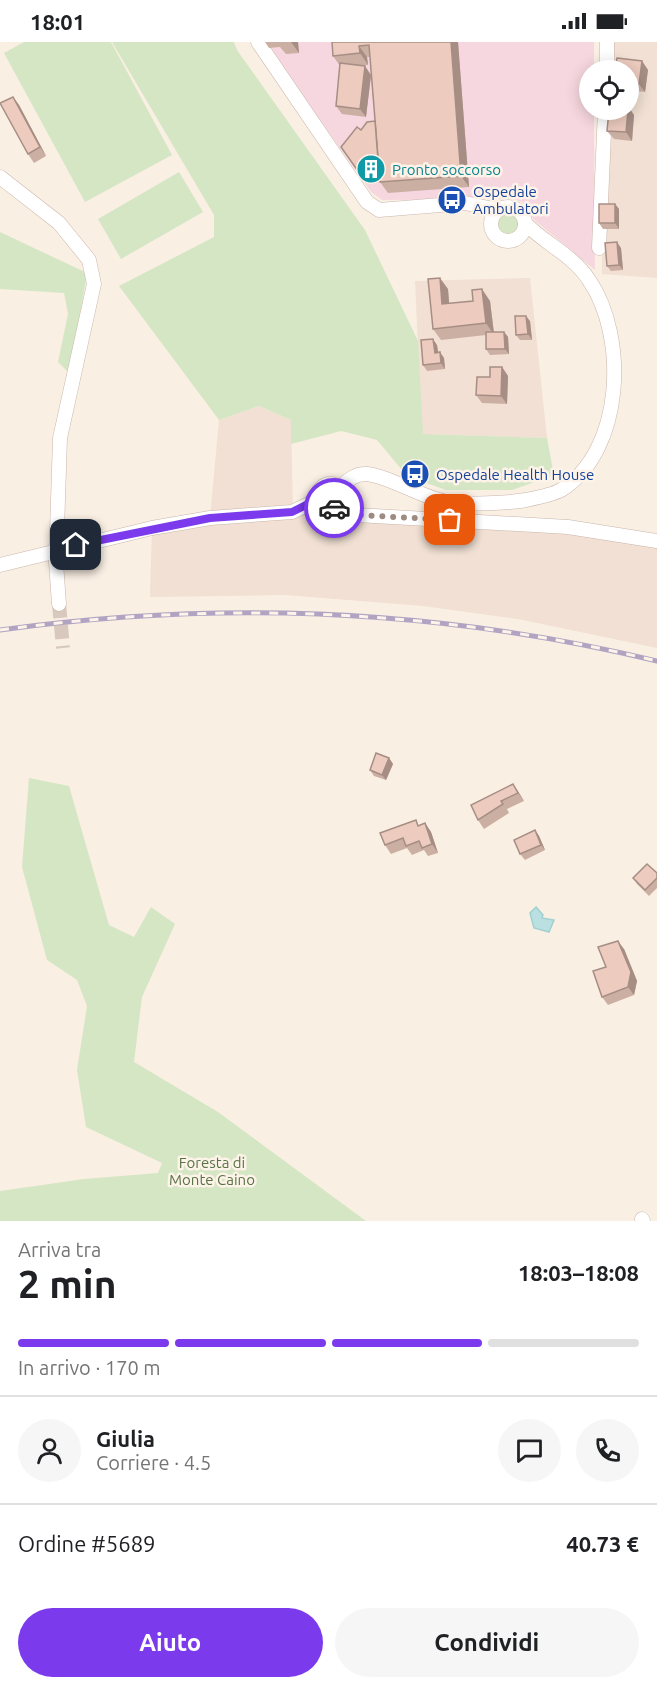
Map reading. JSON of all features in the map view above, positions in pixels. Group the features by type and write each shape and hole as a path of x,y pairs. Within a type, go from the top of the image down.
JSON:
{"street":[{"path":"258,42 367,202 378,210 465,203 481,205 494,215"},
{"path":"607,42 607,60"},
{"path":"598,248 604,120"},
{"path":"0,177 59,223 89,260 94,284 60,438 57,550 59,604"},
{"path":"339,488 350,478 366,474 448,502 524,500 560,491 585,468 604,433 613,404 613,364 606,315 589,279 561,251 527,231 522,215 514,208 494,215"},
{"path":"494,215 494,234 501,240 512,241 527,231"},
{"path":"0,565 152,528 210,518 292,512 318,499 323,487 332,484 339,488 341,503"},
{"path":"318,499 328,508 341,503"},
{"path":"341,503 357,515 568,527 657,541"}],"shaded area":[{"path":"265,42 594,42 594,60 579,60 579,120 594,120 595,270 534,220 522,202 512,199 382,200 371,192"},
{"path":"603,42 657,42 657,278 602,274 603,120 639,120 639,60 603,60"},
{"path":"530,278 547,438 422,434 415,281"},
{"path":"259,406 291,420 293,512 357,515 657,541 657,648 518,619 423,606 285,595 150,597 152,528 210,518 219,420"}],"green space":[{"path":"24,42 111,42 172,155 85,202 4,53"},
{"path":"112,42 234,42 237,50 365,230 418,341 423,434 547,438 554,475 512,490 446,490 407,476 377,440 341,431 291,444 291,420 259,406 219,420 119,286 214,237 214,215"},
{"path":"179,172 203,212 121,259 98,219"},
{"path":"508,211 517,215 521,224 517,233 508,237 499,233 495,224 499,215"},
{"path":"0,232 87,273 70,374 58,362 68,314 64,293 0,289"},
{"name":"Foresta di Monte Caino","path":"29,778 69,786 109,925 134,937 151,907 175,924 142,997 134,1062 218,1112 366,1221 0,1221 0,1191 84,1179 158,1173 162,1163 86,1127 77,1070 87,1006 77,980 47,960 22,867"}],"water":[{"path":"536,907 543,915 542,918 554,920 549,932 534,928 530,913"}],"building":[{"path":"332,42 451,42 461,176 380,182 369,45 359,46 360,53 333,56"},
{"path":"639,61 642,61 639,84"},
{"path":"340,63 365,66 360,109 336,106"},
{"path":"13,97 40,147 28,154 0,103"},
{"path":"608,120 627,120 626,132 607,131"},
{"name":"Pronto soccorso","path":"375,121 379,173 360,174 341,147 357,127 361,130 367,122"},
{"path":"599,204 615,204 615,223 599,223"},
{"path":"617,242 619,265 607,266 605,243"},
{"path":"440,278 442,304 473,301 472,290 482,289 486,323 433,329 428,279"},
{"path":"515,316 526,316 528,334 516,335"},
{"path":"486,332 504,332 505,349 486,349"},
{"path":"433,339 435,353 440,352 441,363 423,365 421,340"},
{"path":"490,367 502,367 501,396 476,395 477,377 490,377"},
{"path":"376,753 389,758 382,775 370,770"},
{"path":"513,784 518,793 501,801 503,804 478,820 471,805"},
{"path":"416,820 418,826 425,823 432,844 422,848 419,841 406,846 403,838 385,845 380,833"},
{"path":"535,830 541,845 520,854 514,840"},
{"path":"647,864 657,873 657,878 645,890 633,878"},
{"path":"618,941 631,972 628,987 602,997 593,971 606,967 598,947"}],"tunnel":[{"path":"59,604 63,648"}],"railway":[{"path":"0,630 165,615 248,613 330,615 412,620 494,630 657,661"}],"way so far":[{"path":"334,508 341,503 357,515 450,520"}],"place":[{"name":"Pronto soccorso","path":"371,169"},
{"name":"Ospedale Ambulatori","path":"452,200"},
{"name":"Ospedale Health House","path":"415,474"}],"route":[{"path":"76,545 210,518 292,512 318,499 324,507 334,508"}]}
